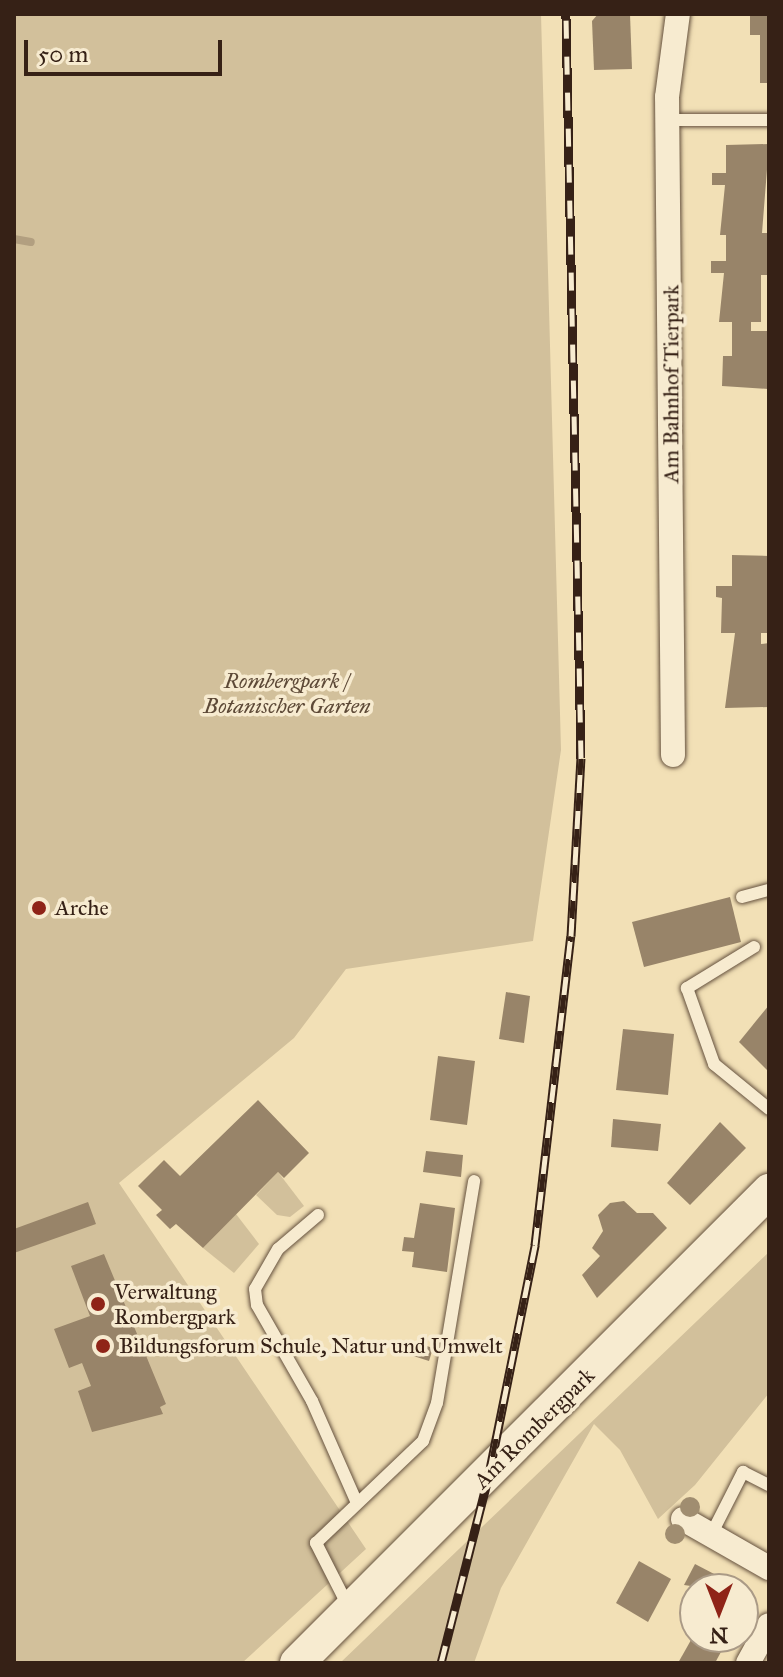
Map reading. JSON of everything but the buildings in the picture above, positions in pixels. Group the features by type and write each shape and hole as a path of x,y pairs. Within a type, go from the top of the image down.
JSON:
{"main road":[{"name":"Am Rombergpark","path":"297,1663 769,1191"}],"street":[{"name":"Am Bahnhof Tierpark","path":"673,755 667,120 669,56 678,14"},
{"path":"683,1519 769,1568"},
{"path":"748,1663 769,1625"}],"lane":[{"path":"667,120 769,120"},
{"path":"742,897 769,890"},
{"path":"754,947 687,988 714,1064 767,1104"},
{"path":"350,1610 316,1543 412,1455 431,1421 474,1181"},
{"path":"318,1215 278,1249 255,1289 257,1305 312,1401 357,1503"},
{"path":"711,1535 743,1472 769,1485"}],"green space":[{"name":"Rombergpark / Botanischer Garten","path":"14,14 541,14 561,750 533,941 346,969 294,1038 119,1183 366,1549 242,1663 14,1663"},
{"path":"278,1172 304,1206 290,1217 277,1215 256,1195"},
{"path":"236,1214 259,1244 234,1273 203,1248"},
{"path":"769,1252 769,1393 695,1485 658,1519 620,1450 594,1424 501,1588 474,1663 340,1663"}],"waterway":[{"path":"14,239 31,242"}],"railway":[{"path":"441,1663 489,1474 535,1245 571,936 581,758 566,14"}],"place":[{"name":"Arche","path":"39,908"},
{"name":"Verwaltung Rombergpark","path":"98,1304"},
{"name":"Bildungsforum Schule, Natur und Umwelt","path":"103,1346"}]}
